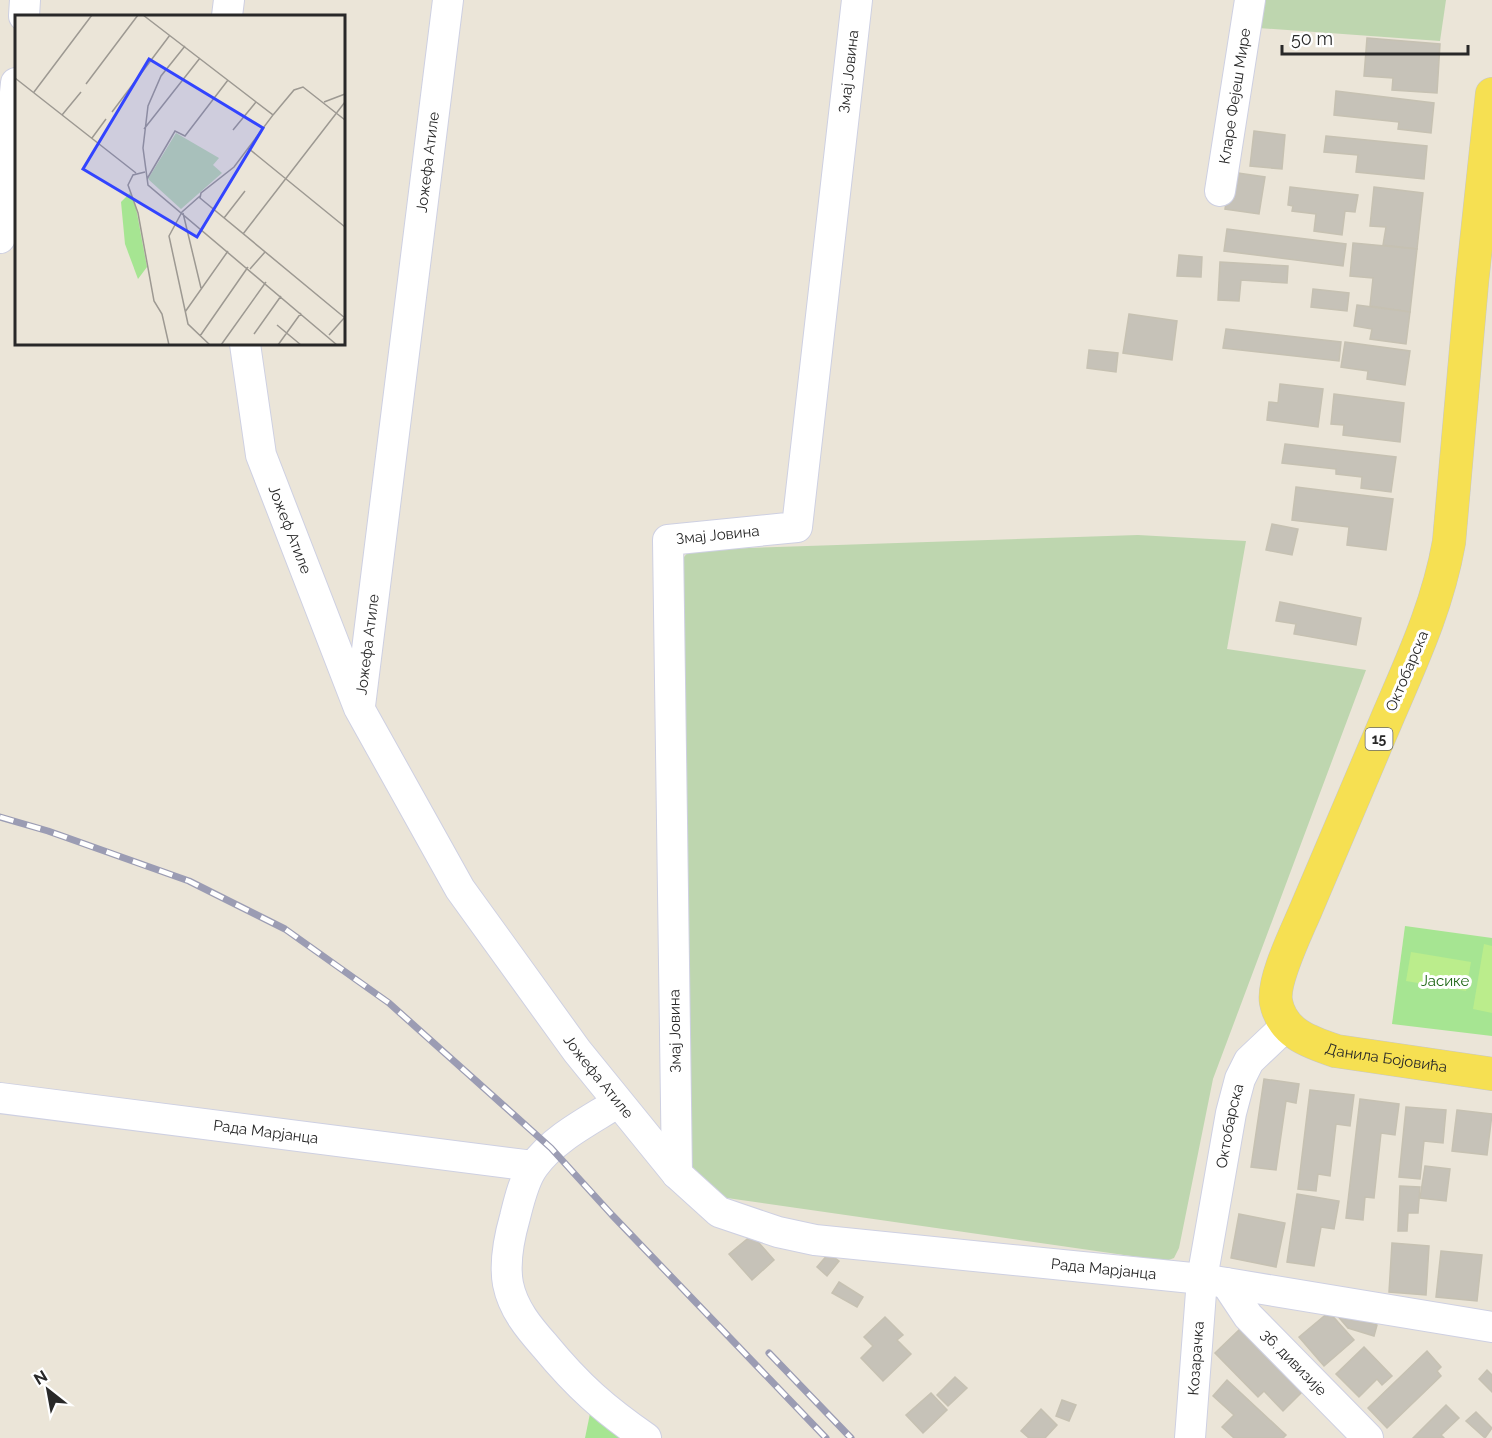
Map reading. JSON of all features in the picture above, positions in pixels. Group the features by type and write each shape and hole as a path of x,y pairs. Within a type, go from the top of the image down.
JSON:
{"main road":[{"name":"Октобарска","path":"1287,1025 1279,1012 1275,991 1282,970 1427,624 1443,572 1449,542 1482,284 1492,94"},
{"name":"Данила Бојовића","path":"1287,1025 1299,1037 1335,1051 1492,1074"}],"street":[{"path":"24,15 25,0"},
{"path":"227,15 229,0"},
{"name":"Јожефа Атиле","path":"448,0 359,708 460,889 617,1103 676,1174 719,1212"},
{"name":"Змај Јовина","path":"676,1174 668,540 798,527 857,0"},
{"name":"Кларе Фејеш Мире","path":"1220,191 1250,0"},
{"path":"0,238 15,93"},
{"name":"Јожеф Атиле","path":"245,345 261,455 359,708"},
{"name":"Октобарска","path":"1214,1281 1231,1113 1240,1079 1249,1061 1287,1025"},
{"name":"Рада Марјанца","path":"0,1098 533,1166"},
{"path":"617,1103 564,1136 533,1166 519,1201 509,1244 508,1283 517,1309 528,1327 571,1377 612,1415 646,1438"},
{"name":"Рада Марјанца","path":"719,1212 778,1232 815,1240 1214,1281 1492,1327"},
{"name":"Козарачка","path":"1190,1438 1214,1281"},
{"name":"36. дивизије","path":"1214,1281 1368,1438"}],"green space":[{"path":"1262,0 1446,0 1440,41 1258,28"},
{"path":"1138,535 1246,541 1227,649 1366,670 1213,1079 1179,1248 1174,1258 1166,1261 720,1197 685,1160 678,564 690,550"},
{"name":"Јасике","path":"1405,926 1492,938 1492,1036 1392,1024"},
{"path":"1484,944 1492,946 1492,1013 1473,1009"},
{"path":"1411,952 1471,962 1466,991 1406,981"},
{"path":"593,1399 648,1438 585,1438"}],"building":[{"path":"1367,38 1440,44 1437,93 1392,90 1393,78 1364,76"},
{"path":"1336,91 1434,103 1431,133 1398,129 1399,122 1334,115"},
{"path":"1254,131 1285,135 1282,169 1250,166"},
{"path":"1326,136 1427,146 1424,179 1356,172 1358,155 1324,152"},
{"path":"1231,172 1265,177 1259,214 1225,209"},
{"path":"1290,187 1358,195 1355,212 1345,211 1342,235 1314,231 1316,214 1292,211 1293,206 1288,205"},
{"path":"1374,187 1423,193 1417,249 1383,245 1386,227 1370,226"},
{"path":"1227,229 1346,244 1343,266 1224,251"},
{"path":"1353,243 1417,249 1410,312 1370,306 1373,278 1350,276"},
{"path":"1179,255 1202,257 1201,277 1177,276"},
{"path":"1220,262 1288,266 1287,283 1241,280 1239,301 1218,300"},
{"path":"1313,289 1349,293 1347,311 1311,307"},
{"path":"1357,305 1410,312 1406,344 1370,339 1372,329 1354,326"},
{"path":"1129,314 1177,321 1172,360 1123,353"},
{"path":"1226,329 1341,342 1339,361 1223,348"},
{"path":"1345,342 1410,351 1405,385 1367,379 1368,371 1341,367"},
{"path":"1089,350 1118,353 1116,372 1087,368"},
{"path":"1280,384 1323,389 1318,427 1267,420 1269,402 1278,403"},
{"path":"1334,394 1404,403 1400,442 1343,435 1344,425 1331,424"},
{"path":"1285,444 1396,457 1391,492 1361,488 1362,477 1336,474 1336,469 1282,463"},
{"path":"1296,487 1393,499 1386,550 1347,545 1349,527 1292,520"},
{"path":"1272,524 1298,529 1292,555 1266,550"},
{"path":"1280,602 1361,618 1356,645 1294,634 1296,624 1276,621"},
{"path":"1264,1079 1299,1084 1296,1103 1286,1101 1276,1170 1251,1167"},
{"path":"1310,1090 1354,1095 1350,1126 1336,1124 1330,1176 1318,1174 1316,1191 1298,1189"},
{"path":"1360,1099 1399,1104 1395,1135 1381,1133 1374,1198 1365,1197 1363,1220 1346,1218"},
{"path":"1406,1107 1446,1110 1443,1143 1424,1141 1420,1179 1399,1177"},
{"path":"1457,1110 1492,1114 1487,1155 1452,1151"},
{"path":"1425,1166 1450,1169 1446,1201 1420,1198"},
{"path":"1400,1186 1420,1187 1418,1213 1408,1213 1407,1231 1398,1231"},
{"path":"1297,1194 1339,1201 1334,1229 1321,1227 1314,1266 1287,1262"},
{"path":"1239,1214 1285,1223 1276,1267 1231,1258"},
{"path":"752,1235 774,1260 752,1280 729,1254"},
{"path":"1392,1243 1429,1246 1426,1295 1389,1292"},
{"path":"1441,1251 1482,1255 1477,1301 1436,1297"},
{"path":"829,1253 839,1261 827,1276 817,1267"},
{"path":"839,1282 863,1297 857,1307 832,1293"},
{"path":"1329,1312 1354,1340 1324,1366 1299,1337"},
{"path":"1335,1313 1377,1325 1374,1336 1348,1328"},
{"path":"885,1317 903,1335 897,1340 911,1354 883,1381 861,1358 873,1346 864,1337"},
{"path":"1241,1328 1303,1391 1283,1411 1264,1391 1258,1397 1215,1353"},
{"path":"1364,1347 1392,1376 1382,1385 1377,1379 1359,1397 1336,1374"},
{"path":"1427,1351 1441,1367 1437,1371 1441,1376 1387,1428 1368,1408"},
{"path":"1487,1370 1492,1375 1492,1392 1479,1379"},
{"path":"955,1377 967,1388 948,1406 937,1395"},
{"path":"1227,1380 1286,1435 1283,1438 1234,1438 1222,1427 1234,1415 1213,1396"},
{"path":"931,1393 947,1410 923,1433 906,1415"},
{"path":"1062,1400 1076,1405 1069,1421 1056,1416"},
{"path":"1446,1405 1459,1418 1441,1435 1444,1438 1413,1438"},
{"path":"1041,1409 1057,1425 1045,1438 1029,1438 1021,1431"},
{"path":"1476,1412 1492,1428 1485,1438 1466,1421"}],"railway":[{"path":"0,817 48,831 189,881 285,929 389,1003 551,1148 612,1215 826,1438"},
{"path":"769,1353 851,1438"}]}
